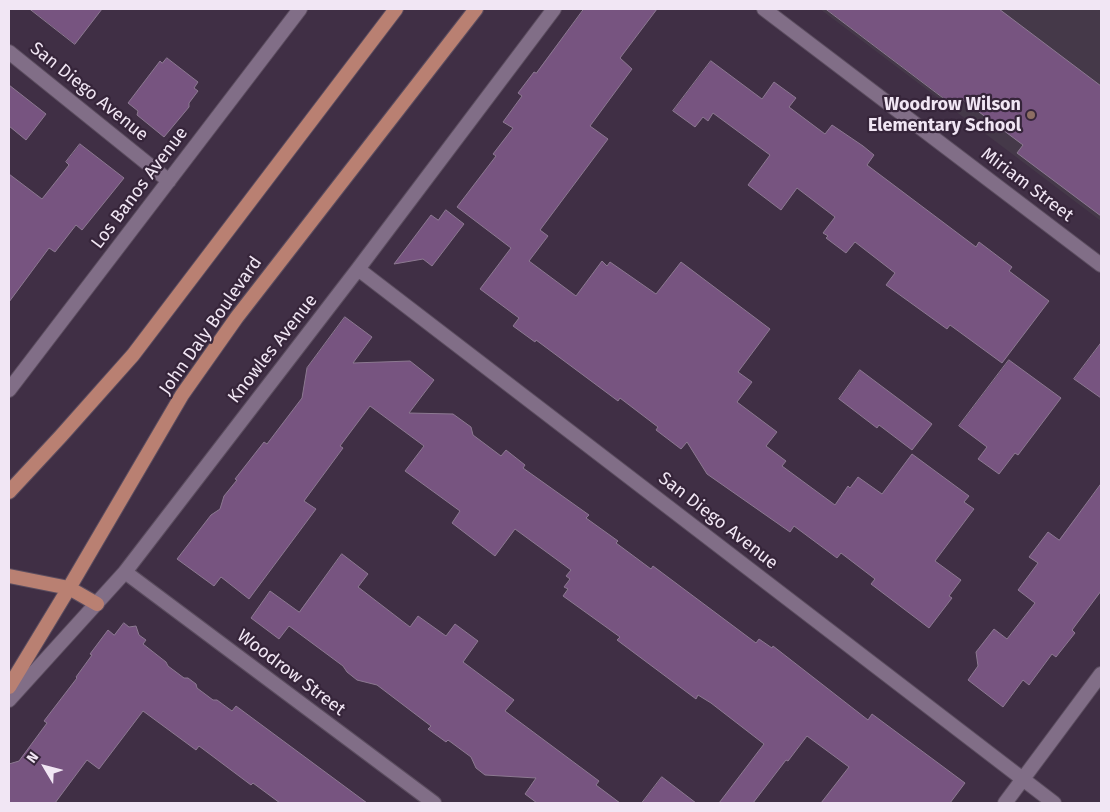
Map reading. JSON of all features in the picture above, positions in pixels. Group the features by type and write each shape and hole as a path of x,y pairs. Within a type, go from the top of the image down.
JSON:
{"main road":[{"path":"9,492 133,355 396,9"},
{"name":"John Daly Boulevard","path":"9,687 182,395 237,317 476,9"},
{"path":"9,576 69,588 97,604"}],"street":[{"name":"Los Banos Avenue","path":"9,390 300,9"},
{"name":"Knowles Avenue","path":"9,700 125,572 358,269 554,9"},
{"name":"Miriam Street","path":"764,9 1101,265"},
{"name":"San Diego Avenue","path":"9,52 169,181"},
{"name":"San Diego Avenue","path":"358,269 1054,803"},
{"name":"Woodrow Street","path":"125,572 434,803"},
{"path":"1005,803 1101,674"}],"shaded area":[{"name":"Woodrow Wilson Elementary School","path":"820,9 1101,9 1101,221"}],"building":[{"path":"30,9 102,9 75,44"},
{"path":"584,9 657,9 620,58 632,69 590,126 608,139 540,230 548,236 529,261 576,296 602,261 607,266 610,262 656,294 681,262 770,329 738,372 752,382 737,402 777,432 766,446 786,461 782,466 835,505 848,486 850,488 858,477 882,494 912,454 969,496 964,502 974,509 935,561 961,580 949,596 952,598 929,628 871,584 875,579 841,553 837,558 794,526 790,532 707,474 687,442 681,449 656,430 658,427 620,398 618,401 536,340 535,342 513,326 519,318 480,289 511,248 457,207 496,156 493,154 513,128 503,122 522,96 518,93 534,72 536,73"},
{"name":"Woodrow Wilson Elementary School","path":"826,9 999,9 1101,86 1101,216 1017,153 1023,145 963,100 957,108"},
{"path":"167,58 198,82 194,88 198,91 189,103 189,107 164,137 137,115 138,111 128,103 160,61 162,63"},
{"path":"711,61 762,99 774,82 796,98 789,107 825,134 832,125 863,146 874,155 867,165 976,247 979,242 1012,267 1009,271 1049,301 1002,363 950,325 947,329 886,285 895,273 855,242 846,253 826,238 828,236 823,233 835,217 797,188 781,210 748,185 770,155 713,113 708,121 703,117 695,127 673,111"},
{"path":"9,85 46,114 26,140 9,126"},
{"path":"80,144 124,178 82,230 76,225 55,252 49,248 9,302 9,174 42,199 69,165 66,162"},
{"path":"446,210 464,224 432,266 423,259 394,264 431,215 438,220"},
{"path":"345,317 372,337 353,363 410,361 434,380 409,413 453,414 471,427 473,435 501,456 506,450 525,465 523,468 589,515 586,518 618,541 616,543 651,569 653,566 756,643 759,639 772,648 773,646 868,720 872,714 965,783 950,803 821,803 849,767 807,736 753,803 719,803 764,744 711,703 698,695 696,699 617,640 620,637 563,596 568,589 564,587 570,579 566,576 571,570 515,529 495,556 452,523 460,511 405,471 424,446 370,406 340,446 343,448 304,501 316,509 249,599 221,577 214,586 177,559 211,515 220,509 224,496 237,480 235,479 264,442 267,444 302,398 307,368"},
{"path":"1101,343 1101,398 1074,379"},
{"path":"1009,360 1061,398 1018,455 1015,453 999,474 978,459 987,447 959,426"},
{"path":"860,370 932,424 912,450 879,425 877,428 839,399"},
{"path":"1101,484 1101,591 1072,630 1075,633 1056,657 1052,654 1029,685 1023,680 1003,707 968,680 978,666 976,652 994,629 1007,639 1035,603 1018,590 1038,563 1029,557 1048,532 1059,540"},
{"path":"342,554 368,574 358,587 410,627 418,616 446,636 455,624 478,641 463,662 514,700 505,711 599,781 596,785 620,803 537,803 525,794 536,778 485,775 476,768 471,757 448,740 446,742 428,729 431,726 377,685 357,680 343,666 289,626 279,639 251,618 270,591 299,612"},
{"path":"124,623 129,627 136,626 139,635 146,640 143,644 166,662 168,666 196,684 197,688 213,700 217,700 232,711 236,706 367,803 280,803 253,783 251,785 199,746 196,750 143,711 99,769 87,760 55,803 9,803 9,764 19,761 47,723 44,721 77,678 92,655 90,654 108,630 114,635"},
{"path":"662,777 696,803 642,803"}],"place":[{"name":"Woodrow Wilson Elementary School","path":"1031,115"}]}
